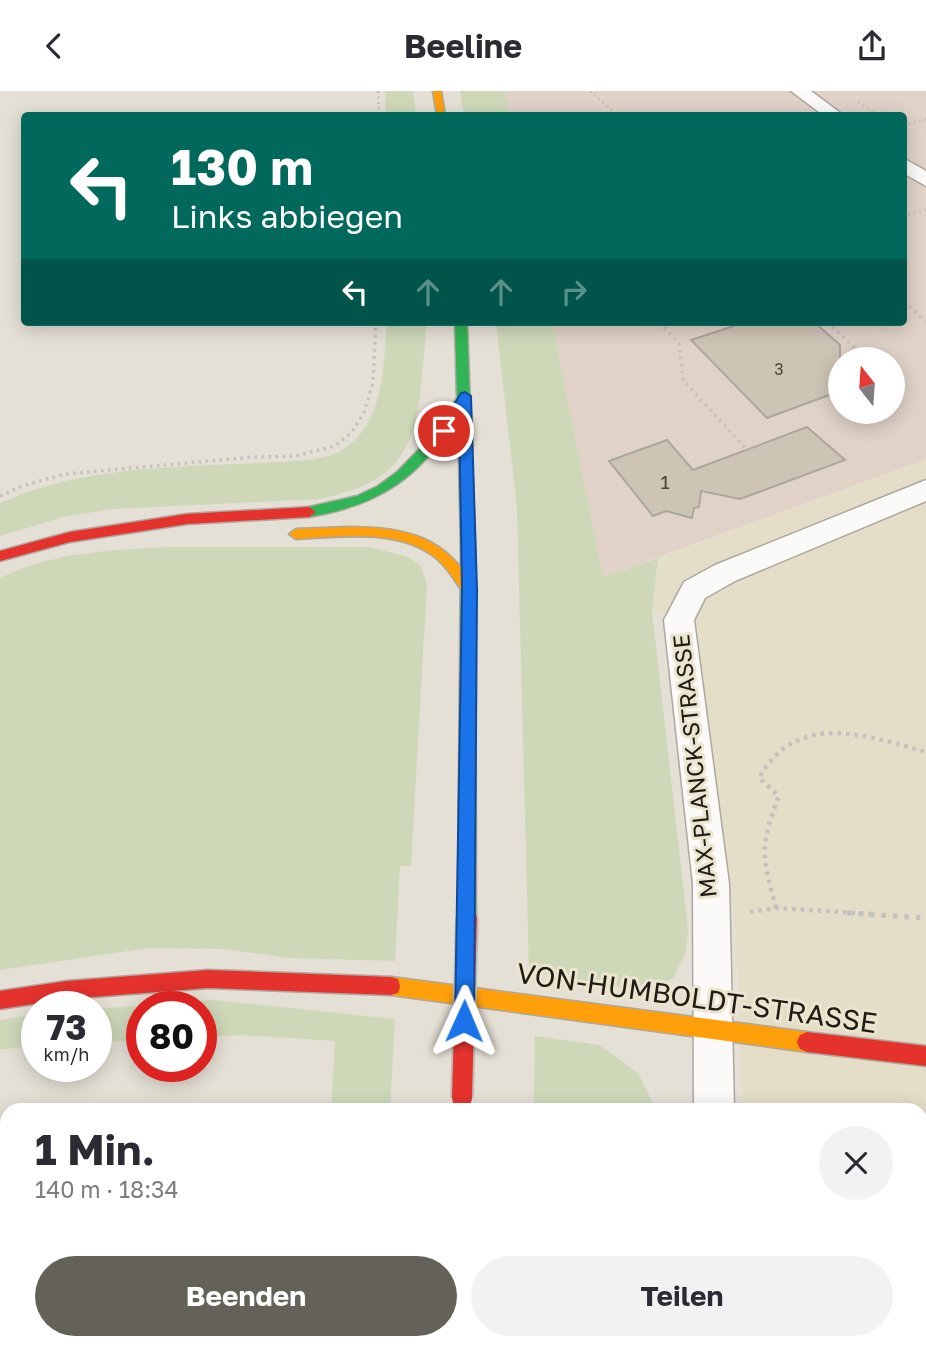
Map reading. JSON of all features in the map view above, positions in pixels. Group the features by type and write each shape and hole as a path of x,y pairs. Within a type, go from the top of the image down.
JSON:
{"main road":[{"path":"437,91 440,112"},
{"path":"461,326 469,590 467,918 462,1103"},
{"path":"0,556 36,545 105,531 214,516 322,512 351,506 380,493 404,477 444,431 465,396"},
{"path":"105,531 225,533"},
{"path":"279,534 404,537 431,546 447,561 469,590"},
{"name":"VON-HUMBOLDT-STRASSE","path":"0,1000 67,990 208,979 405,987 712,1030 926,1056"}],"street":[{"path":"800,91 830,112"},
{"path":"907,167 926,180"},
{"name":"MAX-PLANCK-STRASSE","path":"714,1103 711,884 679,620 694,590 725,573 926,490"}],"path":[{"path":"377,91 379,112"},
{"path":"590,91 614,112"},
{"path":"857,101 874,112"},
{"path":"907,124 926,118"},
{"path":"907,215 926,209"},
{"path":"907,304 926,321"},
{"path":"0,496 22,486 65,474 253,457 296,456 335,446 351,433 364,413 373,382 376,326"},
{"path":"663,326 679,344 683,380 748,452 788,438"},
{"path":"831,326 854,347"},
{"path":"926,752 855,735 809,735 781,747 759,778 779,796 766,830 763,859 775,908 926,918"}],"shaded area":[{"path":"505,91 926,91 926,459 603,577 553,326 907,326 907,112 509,112"},
{"path":"926,459 926,1103 743,1103 736,934 696,624 652,612 658,558"}],"green space":[{"path":"385,91 413,91 416,112 386,112"},
{"path":"460,91 505,91 509,112 464,112"},
{"path":"387,326 426,326 419,403 414,425 398,460 385,473 368,483 320,499 114,509 67,516 0,536 0,503 73,479 152,468 311,460 339,452 356,439 367,425 374,410 382,375"},
{"path":"496,326 553,326 603,577 658,558 652,612 688,928 686,952 673,978 648,992 529,971 517,508"},
{"path":"168,547 369,547 408,557 421,566 427,584 411,866 400,866 395,961 290,958 223,949 149,948 0,970 0,578 40,563 82,554"},
{"path":"217,1001 395,1019 390,1103 331,1103 335,1041 241,1035 217,1036"},
{"path":"126,1007 126,1041 112,1041 112,1008"},
{"path":"21,1017 21,1047 0,1050 0,1020"},
{"path":"535,1036 599,1045 638,1073 653,1103 534,1103"}],"building":[{"path":"734,326 819,326 840,345 828,347 828,395 767,418 691,340"},
{"path":"807,427 845,460 740,499 701,491 699,507 694,508 692,518 666,511 653,516 609,461 667,440 693,470"}],"traffic: fast":[{"path":"461,326 468,545 467,918"},
{"path":"309,512 362,499 402,476 435,441 465,396"}],"traffic: slow":[{"path":"437,91 440,112"},
{"path":"296,534 386,533 420,541 444,558 469,590"},
{"path":"391,986 807,1042"}],"traffic: jam":[{"path":"0,556 70,537 187,519 309,512"},
{"path":"462,1098 467,918"},
{"path":"0,1000 67,990 208,979 391,986"},
{"path":"807,1042 926,1056"}],"route":[{"path":"444,431 465,396 469,590 464,1021"}]}
